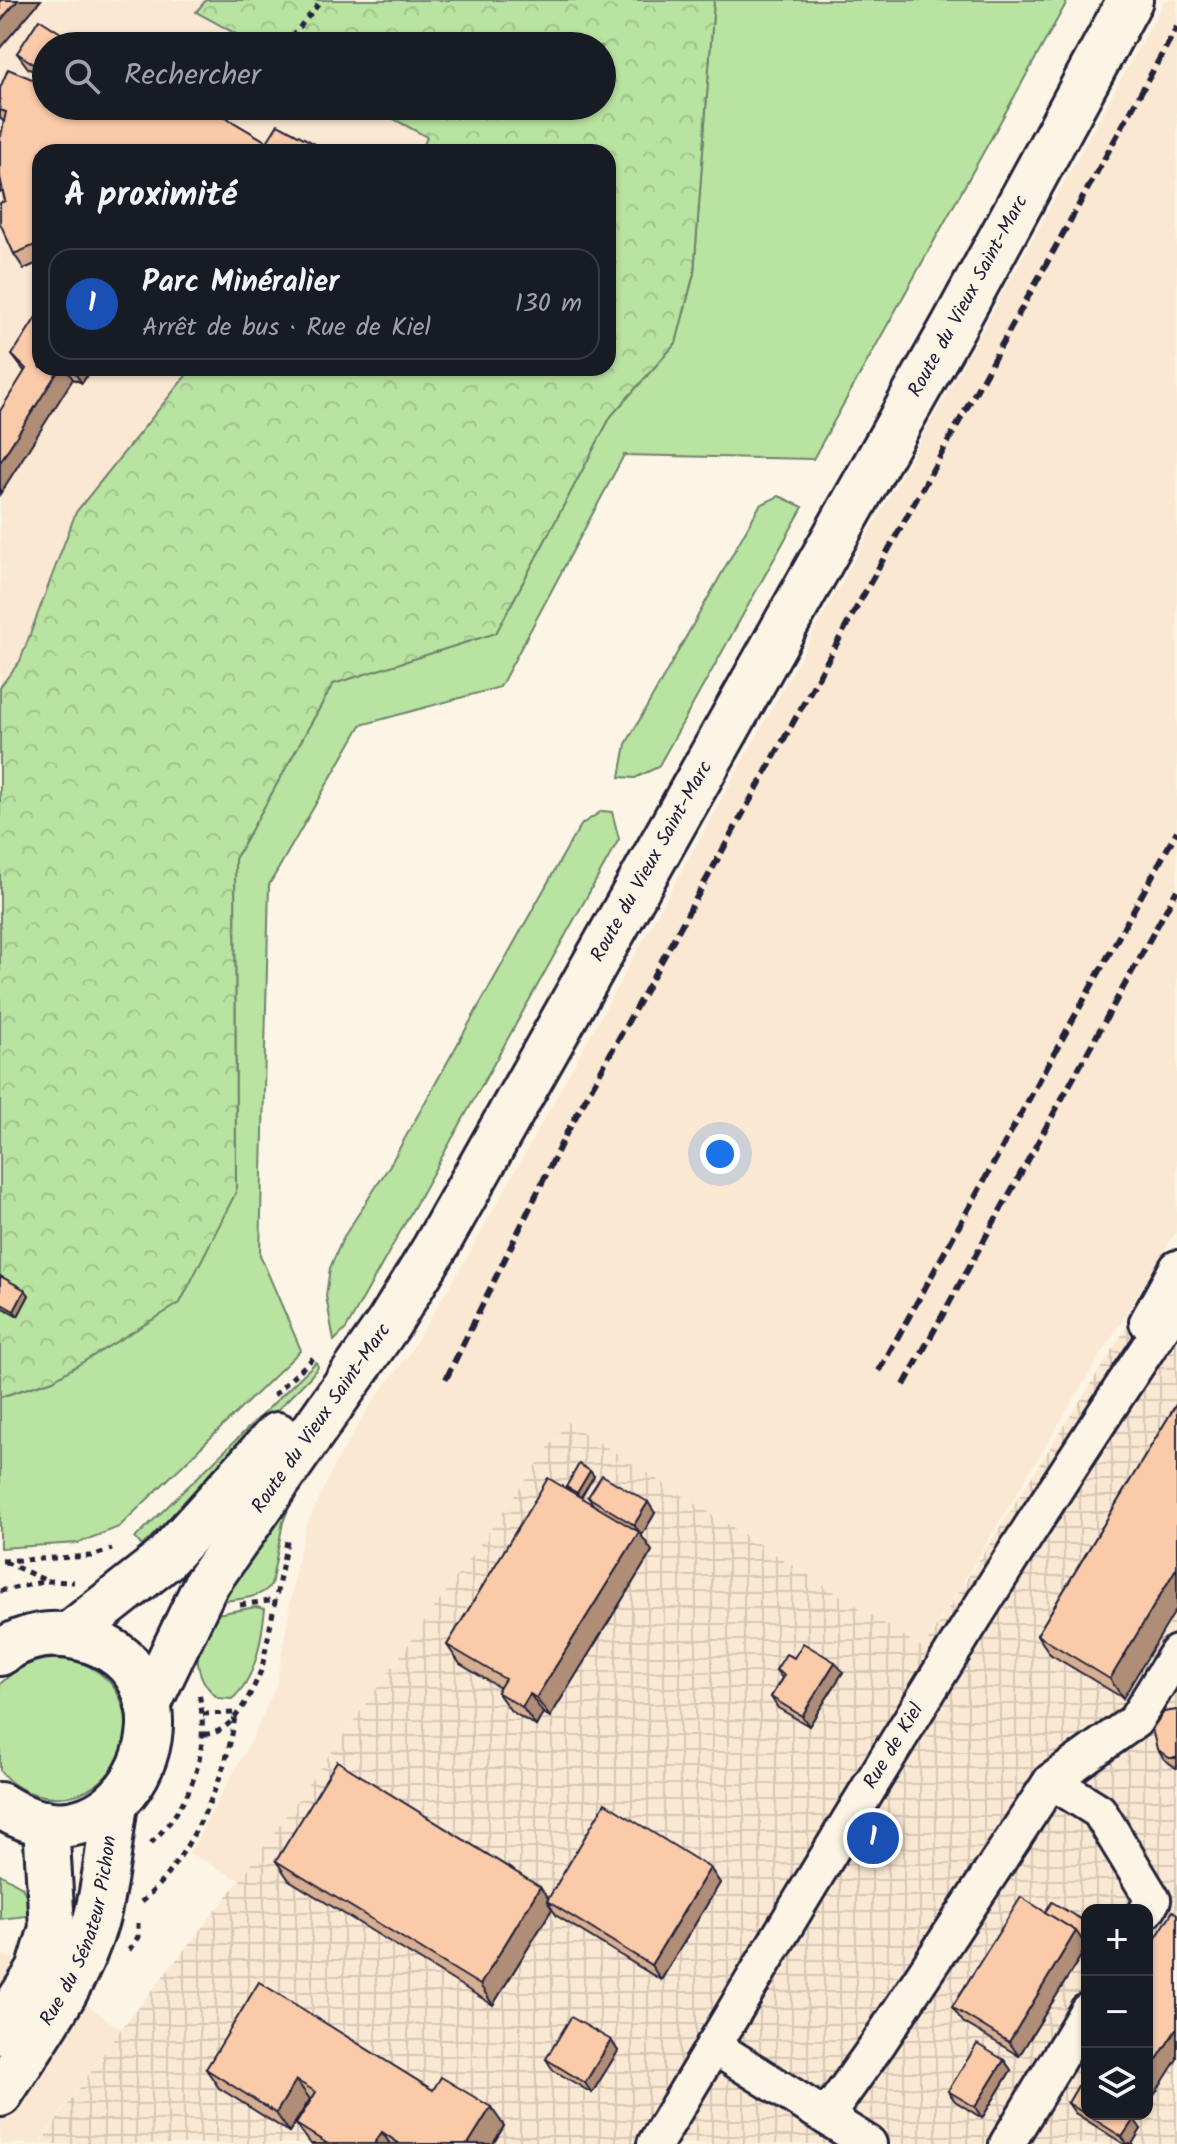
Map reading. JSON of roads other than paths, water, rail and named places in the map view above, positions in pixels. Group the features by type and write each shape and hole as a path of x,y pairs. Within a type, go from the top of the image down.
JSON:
{"main road":[{"name":"Route du Vieux Saint-Marc","path":"25,1635 164,1560 257,1461 375,1311 425,1229 776,599 941,318 1112,0"},
{"name":"Route du Vieux Saint-Marc","path":"148,1705 206,1584 389,1323 435,1248 954,325 1130,0"},
{"path":"0,1805 20,1816 46,1823 82,1819 115,1804 141,1772 151,1733 148,1705 140,1685 119,1658 91,1640 25,1635"},
{"name":"Rue du Sénateur Pichon","path":"0,2094 47,2021 83,1955 96,1919 115,1804"},
{"name":"Rue du Sénateur Pichon","path":"0,2031 39,1971 52,1928 46,1823"}],"street":[{"name":"Rue de Kiel","path":"1063,1473 1177,1268"},
{"name":"Rue de Kiel","path":"655,2144 953,1646 1063,1473 1177,1305"},
{"path":"826,2117 1051,1781 1135,1721 1177,1653"},
{"path":"1051,1781 1099,1811 1159,1899"},
{"path":"1007,2144 1081,2021"},
{"path":"713,2046 869,2144"}],"railway":[{"path":"446,1379 566,1134 1177,27"},
{"path":"879,1371 1177,831"},
{"path":"904,1385 1177,890"}],"place":[{"name":"Parc Minéralier","path":"873,1838"}]}
